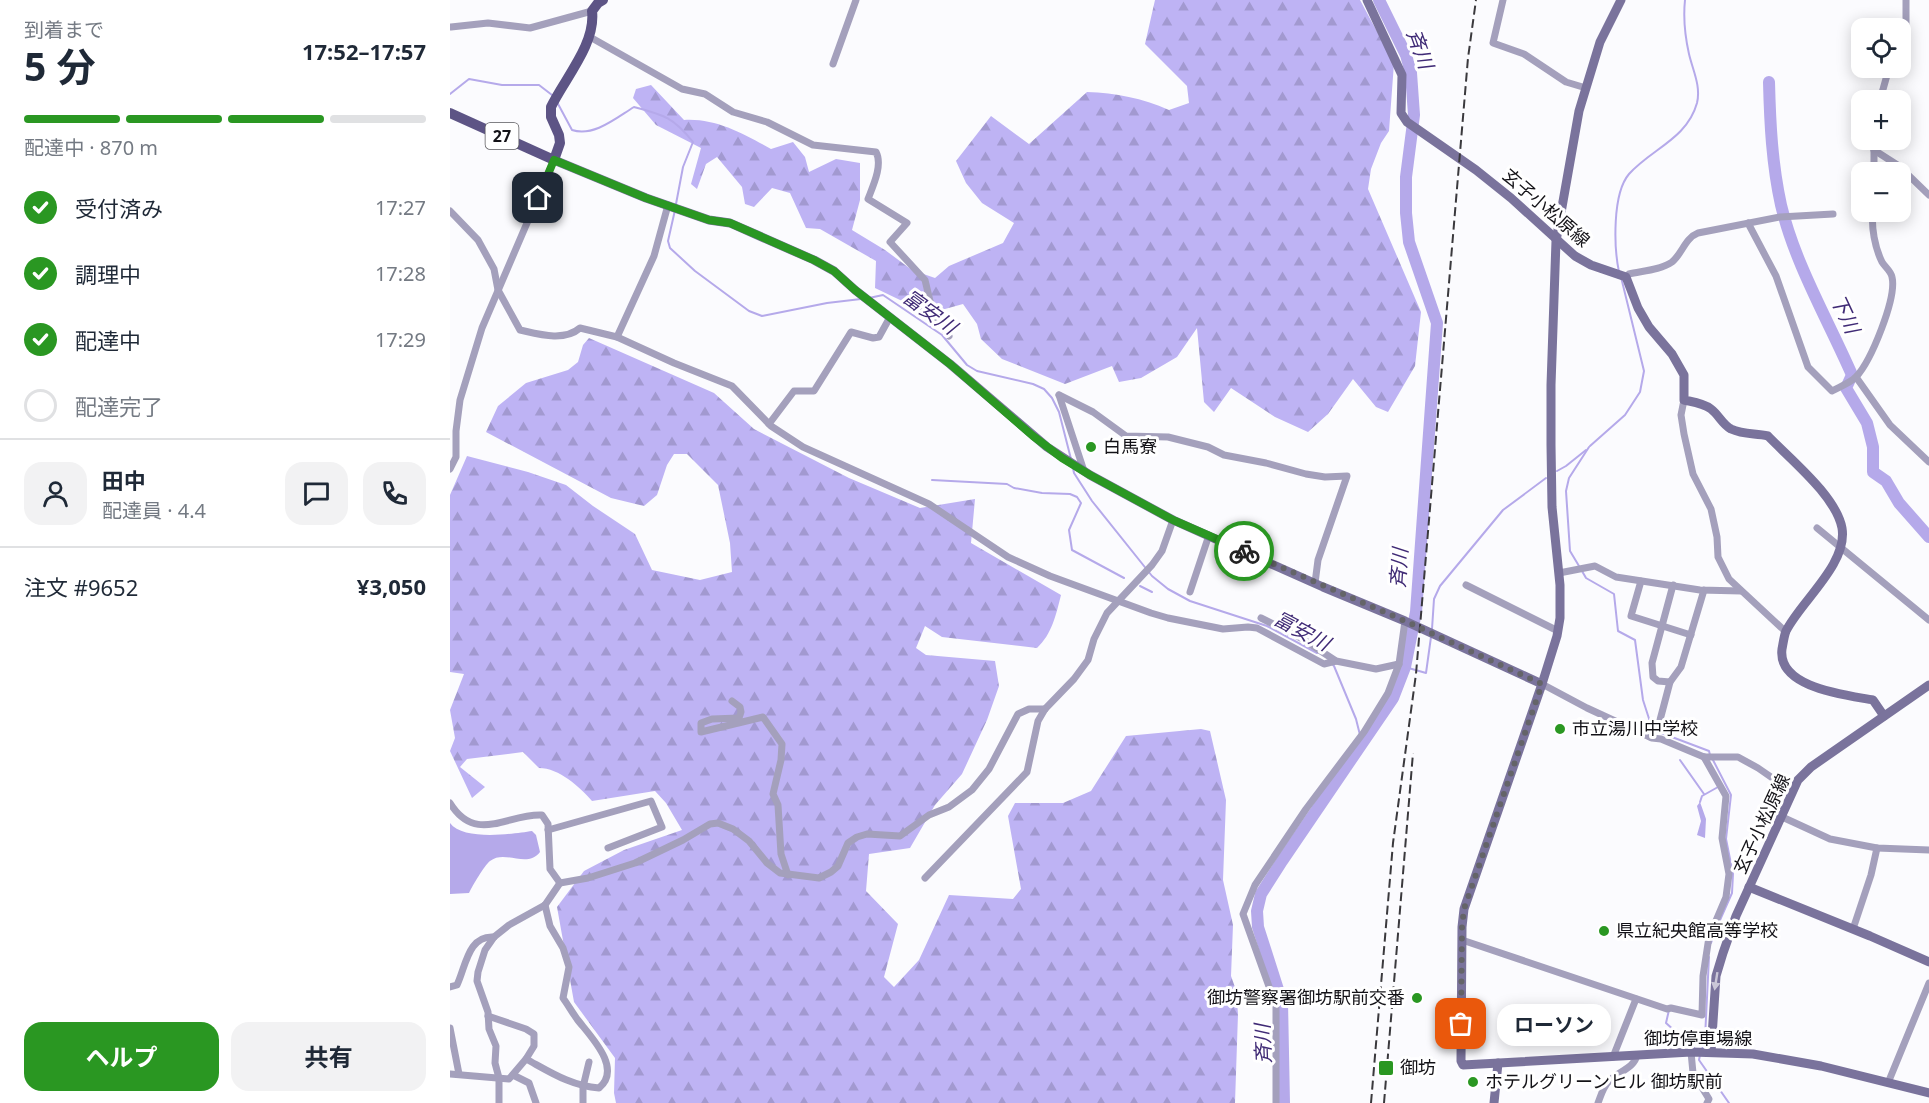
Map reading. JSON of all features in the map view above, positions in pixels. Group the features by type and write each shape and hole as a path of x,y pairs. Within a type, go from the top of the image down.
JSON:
{"main road":[{"path":"554,160 561,143 551,117 555,100 590,37 594,23 592,11 603,0"},
{"name":"27","path":"450,113 554,160"}],"street":[{"path":"833,64 856,0"},
{"name":"玄子小松原線","path":"1367,0 1402,75 1401,113 1407,122 1476,170 1511,198 1575,256 1591,265 1626,277"},
{"path":"1503,0 1493,43 1524,54 1566,82 1586,88"},
{"path":"1621,0 1600,42 1586,88 1571,155 1556,241 1551,352 1551,445 1552,507 1559,573 1558,631 1542,684 1470,888 1464,909 1462,940 1667,1009 1702,1015 1703,976 1709,937 1726,897 1729,874 1722,838 1726,796 1704,757"},
{"path":"1906,0 1906,18"},
{"path":"451,27 488,23 530,28 592,11"},
{"path":"590,37 682,89 705,94 733,112 767,122 813,145 876,152 879,156 875,182 868,199 907,223 890,242 925,280 937,318 949,336"},
{"path":"1874,150 1874,162"},
{"path":"1874,150 1899,166 1929,195"},
{"path":"450,470 456,458 456,431 460,400 482,328 554,160 679,210 709,220 730,223 834,271 1062,458 1173,520 1405,621 1650,737 1661,739 1704,757 1738,757 1791,791"},
{"path":"617,337 654,256 668,205"},
{"path":"450,211 478,240 494,269 498,290 520,330 544,336 573,334 580,328 617,337 732,386 769,423 803,447 929,504 1008,557 1064,582 1151,613 1223,629 1257,628 1324,664 1336,661"},
{"path":"1786,632 1729,579 1718,557 1717,537 1711,509 1693,474 1686,444 1681,415 1684,400 1684,375 1672,354 1644,318 1626,277 1629,274 1674,261 1692,235 1780,217 1833,214"},
{"path":"1748,223 1776,276 1808,367 1832,391 1856,377 1881,331 1892,296 1892,275 1884,264 1875,238 1874,222"},
{"path":"769,423 794,391 814,391 851,332 873,338 879,337 890,316"},
{"path":"1856,377 1890,425 1929,462"},
{"path":"1085,472 1059,395 1093,412 1126,436 1168,437 1208,447 1224,455 1266,462 1306,474 1325,477 1347,476 1318,560 1316,583"},
{"path":"1684,400 1710,408 1725,425 1734,430 1749,435 1768,436 1836,510 1842,526 1841,547 1832,566 1786,632 1781,658 1796,679 1857,699 1873,700 1884,716"},
{"path":"925,878 1027,772 1038,722 1045,709 1074,679 1088,660 1094,639 1107,613 1152,565 1162,551 1173,520"},
{"path":"1817,528 1929,620"},
{"path":"1190,592 1209,535"},
{"path":"1559,573 1595,566 1616,577 1704,590 1742,591"},
{"path":"1641,580 1632,616 1691,635"},
{"path":"1466,585 1558,631"},
{"path":"1670,682 1658,681 1653,677 1652,663 1673,585"},
{"path":"1650,737 1660,720 1670,682 1681,667 1704,590"},
{"path":"1261,618 1301,638 1336,661 1376,669 1399,664"},
{"path":"1276,1103 1276,1006 1243,914 1255,885 1364,732 1388,693 1399,664 1405,621"},
{"name":"玄子小松原線","path":"1929,685 1810,767 1798,780 1749,887 1929,962"},
{"path":"732,701 740,707 739,718 712,719 701,723 701,732 763,717 782,744 781,760 773,794 778,805 782,854 788,875"},
{"path":"499,1103 499,1078 495,1063 496,1046 489,1029 488,1016 477,981 478,972 485,950 494,938 509,926 545,905 560,884 588,878 634,863 683,840 710,824 718,823 733,829 748,841 767,863 780,873 819,878 838,866 848,843 857,837 867,834 900,836 929,815 949,807 972,790 990,769 1018,714 1029,709 1045,709"},
{"path":"549,830 651,801 662,827 608,848"},
{"path":"450,803 455,811 466,820 481,825 501,823 531,814 542,815 549,830 550,869 560,884"},
{"path":"1780,816 1830,839 1877,848 1929,850"},
{"path":"1853,929 1877,848"},
{"path":"1711,1052 1716,976 1724,949 1749,887"},
{"path":"526,1059 569,1083 599,1088 605,1083 607,1073 600,1048 573,1015 563,998 569,967 563,948 550,926 545,905"},
{"path":"450,987 457,985 472,945 486,937 494,938"},
{"name":"御坊停車場線","path":"1462,940 1461,1061 1463,1065 1711,1052 1778,1058 1821,1066 1929,1093"},
{"path":"1708,944 1724,949"},
{"path":"1888,1083 1929,983"},
{"path":"1613,1057 1636,999"},
{"path":"450,1074 509,1079 526,1059 534,1046 534,1034 488,1016"},
{"path":"450,1028 459,1074"},
{"path":"1691,1052 1693,1073 1709,1099 1707,1103"},
{"path":"1598,1103 1604,1086 1611,1078 1631,1066 1637,1055"},
{"path":"583,1103 583,1087 589,1062"},
{"path":"1494,1103 1498,1063"},
{"path":"513,1075 529,1083 536,1103"}],"green space":[{"path":"1155,0 1360,0 1394,63 1389,131 1381,143 1371,169 1368,189 1421,312 1415,366 1388,412 1376,407 1353,379 1328,414 1308,432 1275,417 1231,388 1214,412 1204,402 1197,328 1177,357 1141,378 1119,382 1112,366 1065,384 1002,359 981,339 977,324 963,304 945,309 923,311 875,288 876,261 820,229 806,228 790,193 772,188 754,207 745,204 742,187 717,157 706,164 697,189 691,184 701,148 656,125 633,98 636,89 651,85 684,120 718,124 771,149 793,142 805,157 809,172 836,159 860,163 860,200 852,230 912,270 935,278 949,266 1003,243 1014,223 982,203 966,183 956,161 991,116 1029,144 1087,92 1129,97 1169,110 1189,103 1187,86 1145,44"},
{"path":"589,338 714,393 754,429 849,478 920,508 975,499 971,543 1061,595 1050,630 1037,648 942,637 925,626 916,648 926,655 995,661 999,686 987,720 962,774 935,805 910,848 869,854 866,891 898,924 884,977 894,987 919,960 949,895 1013,899 1021,889 1008,816 1015,803 1063,803 1091,791 1126,736 1201,729 1210,731 1226,800 1223,880 1233,925 1231,976 1236,990 1238,1014 1235,1103 616,1103 615,1058 574,1002 557,907 584,871 624,850 682,830 666,803 655,791 592,801 569,779 554,771 539,768 523,752 467,759 460,767 485,787 472,798 450,751 455,738 450,710 464,674 450,672 450,495 467,456 566,485 635,534 652,570 700,580 732,572 730,543 718,485 687,454 674,454 667,465 657,495 644,506 611,498 486,432 498,406 526,383 568,370 578,362 583,345"}],"shaded area":[{"path":"1700,802 1706,819 1705,838 1697,835 1701,821 1697,806"},
{"path":"450,823 456,829 477,834 501,835 532,831 536,835 540,852 529,859 496,858 485,867 469,893 450,894"}],"waterway":[{"name":"斉川","path":"1284,1103 1282,1002 1258,927 1257,911 1261,894 1393,698 1405,667 1416,612 1437,323 1409,242 1406,177 1414,115 1411,73 1406,55 1379,0"},
{"path":"1619,272 1616,222 1623,183 1638,165 1677,135 1692,115 1697,103 1697,85 1685,34 1685,0"},
{"name":"富安川","path":"450,94 469,79 502,85 539,85 552,95"},
{"name":"下川","path":"1769,82 1772,144 1781,205 1803,270 1852,375 1846,388 1867,423 1873,447 1873,472 1886,481 1899,503 1929,537"},
{"name":"富安川","path":"557,102 572,130 597,129 634,107 661,115 680,127 693,142 683,167 676,204"},
{"name":"富安川","path":"675,210 668,241 670,248 695,271 749,311 762,316 827,303 861,299"},
{"path":"1590,446 1625,415 1640,392 1644,371 1621,277"},
{"name":"富安川","path":"869,298 883,295 942,335 967,365 977,371 1033,384 1044,389 1059,412 1071,459"},
{"path":"1579,566 1570,551 1566,491 1569,478 1589,447"},
{"path":"1557,471 1586,450"},
{"name":"富安川","path":"1073,468 1092,501 1152,576 1168,589 1190,601 1267,626 1317,653"},
{"path":"1432,629 1434,599 1440,586 1503,510 1546,478"},
{"path":"932,480 1007,484 1014,488 1042,493 1070,494 1077,497 1081,503 1069,530 1072,550 1124,578"},
{"path":"1582,571 1586,578 1614,594 1618,631 1635,640 1643,700 1652,728"},
{"path":"1140,586 1152,592"},
{"path":"1405,667 1426,673 1431,637"},
{"name":"富安川","path":"1331,663 1356,719 1360,735"},
{"path":"1656,731 1709,751 1710,755"},
{"path":"1680,760 1704,794"},
{"path":"1713,760 1731,795 1726,839 1733,874 1732,893 1720,920"},
{"path":"1700,802 1702,796 1718,787"},
{"path":"1711,943 1717,926"},
{"path":"1702,1050 1705,1038 1709,957"},
{"path":"1669,1010 1666,1023 1694,1048"},
{"path":"1700,1055 1699,1060 1729,1103"}],"railway":[{"path":"1371,1103 1393,843 1416,674 1468,58 1476,0"},
{"path":"1384,1103 1413,753"}],"way so far":[{"path":"1244,551 1542,684 1464,909 1461,1024"}],"place":[{"name":"白馬寮","path":"1091,447"},
{"name":"市立湯川中学校","path":"1560,729"},
{"name":"県立紀央館高等学校","path":"1604,931"},
{"name":"御坊警察署御坊駅前交番","path":"1417,998"},
{"name":"ローソン","path":"1461,1024"},
{"name":"御坊","path":"1386,1068"},
{"name":"ホテルグリーンヒル 御坊駅前","path":"1473,1082"}],"route":[{"path":"538,198 554,160 679,210 709,220 730,223 814,260 834,271 1062,458 1173,520 1244,551"}]}
